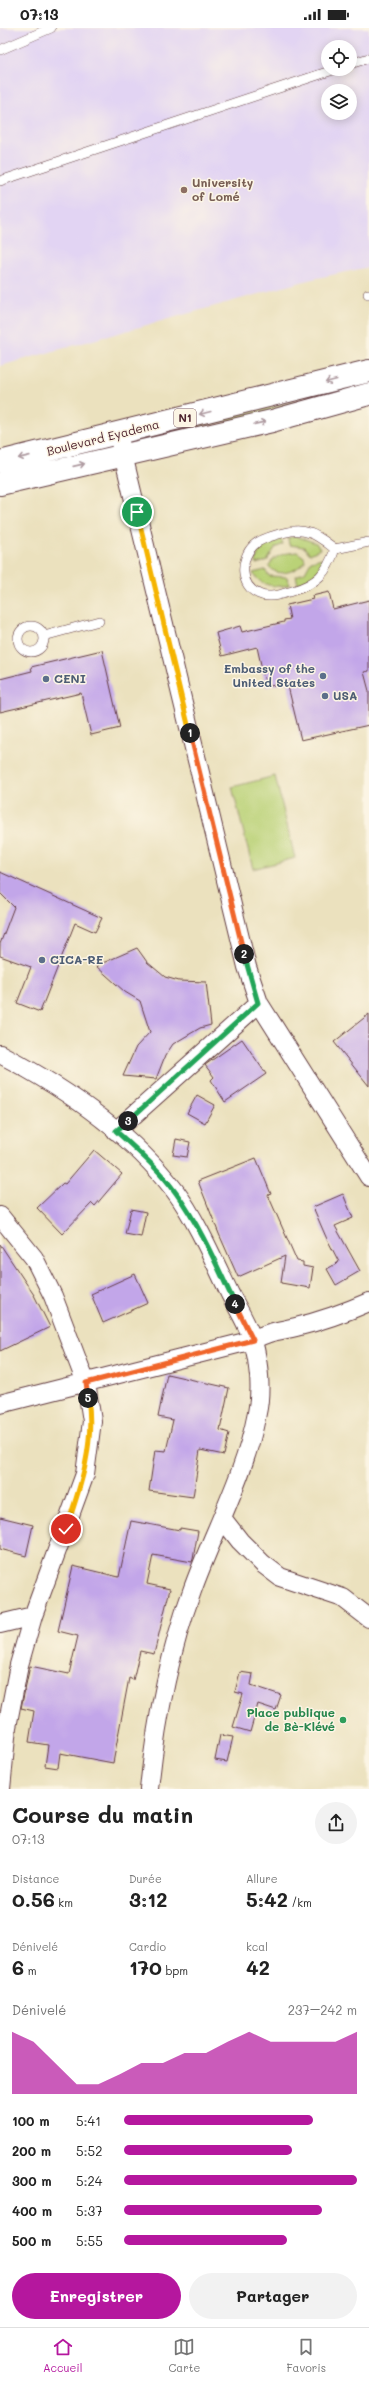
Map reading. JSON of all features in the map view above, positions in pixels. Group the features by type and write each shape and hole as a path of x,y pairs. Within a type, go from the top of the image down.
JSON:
{"highway":[{"name":"Boulevard Eyadema","path":"0,462 369,371"},
{"name":"Boulevard Eyadema","path":"0,484 272,420 369,394"}],"street":[{"path":"118,434 247,967 258,1003 369,1178"},
{"path":"116,1131 258,1003"},
{"path":"0,1054 79,1101 141,1153 176,1192 209,1250 253,1340 259,1377 258,1412 248,1448 222,1518 192,1590 171,1653 156,1726 149,1789"},
{"path":"0,1216 34,1258 53,1296 86,1383 92,1421 85,1474 33,1616 19,1665 7,1727 1,1789"},
{"path":"0,1404 253,1340 268,1332 296,1327 348,1311 369,1302"},
{"path":"222,1518 240,1541 263,1564 280,1577 343,1598 369,1618"},
{"path":"0,1624 33,1616"}],"lane":[{"path":"0,50 50,28"},
{"path":"357,62 369,58"},
{"path":"0,181 321,74"},
{"path":"336,549 330,566 319,580 306,587 276,596 259,594 248,585 243,572 245,560 254,545 268,537 288,531 299,530 310,533 336,549 369,542"},
{"path":"44,636 99,621"}],"shaded area":[{"name":"University of Lomé","path":"0,28 369,28 369,267 308,280 0,366"}],"green space":[{"path":"369,383 369,389 133,442 134,440"},
{"path":"296,536 316,543 320,549 310,554 304,547 289,545 288,538"},
{"path":"280,537 283,544 275,548 267,561 256,564 256,558 263,546"},
{"path":"297,552 304,557 305,561 298,568 282,573 273,570 269,566 274,559 280,555"},
{"path":"322,558 322,563 318,572 311,578 298,584 296,576 305,572 311,561"},
{"path":"265,570 269,576 287,577 289,585 269,585 260,581 253,573"},
{"path":"275,776 295,858 253,869 232,787"}],"building":[{"path":"329,592 333,609 369,600 369,671 364,672 369,691 369,725 301,740 287,682 266,687 257,647 222,656 216,633 240,626 242,632 284,622 284,620 290,619 287,605 313,599 312,596"},
{"path":"102,650 120,728 91,735 81,693 0,712 0,679 32,671 31,667"},
{"path":"0,872 102,918 95,932 75,923 40,1012 17,1003 31,967 0,956 0,944 14,907 0,893"},
{"path":"137,948 147,962 165,977 179,981 206,982 211,1025 200,1028 173,1044 165,1056 156,1079 123,1076 136,1047 150,1032 140,1001 125,992 96,966"},
{"path":"369,1014 369,1086 334,1042"},
{"path":"242,1039 266,1074 225,1102 211,1080 214,1077 205,1065"},
{"path":"197,1095 215,1105 205,1123 187,1113"},
{"path":"176,1139 190,1142 187,1157 173,1155"},
{"path":"94,1150 122,1174 95,1206 92,1203 62,1234 37,1208 63,1183 65,1184"},
{"path":"256,1158 271,1194 268,1195 297,1261 303,1262 303,1266 313,1268 310,1288 281,1283 285,1256 238,1277 219,1234 198,1181"},
{"path":"343,1194 353,1218 335,1226 360,1271 336,1285 327,1269 339,1262 313,1207"},
{"path":"131,1209 146,1212 141,1237 125,1234"},
{"path":"0,1244 34,1295 50,1327 0,1351"},
{"path":"135,1274 148,1303 103,1323 91,1294"},
{"path":"167,1374 229,1388 220,1430 229,1433 224,1455 200,1450 193,1497 149,1491 155,1450 166,1451 173,1420 158,1417"},
{"path":"0,1517 33,1525 26,1556 0,1549"},
{"path":"131,1521 180,1530 180,1528 198,1531 192,1562 153,1555 147,1584 170,1589 154,1654 140,1651 133,1680 129,1678 113,1763 60,1753 58,1768 45,1766 48,1745 29,1742 34,1711 21,1708 30,1666 69,1674 78,1636 58,1631 73,1566 119,1577"},
{"path":"240,1672 253,1674 251,1685 281,1695 276,1710 258,1704 250,1732 233,1727 243,1694 235,1692"},
{"path":"220,1735 233,1737 227,1762 215,1760"}],"place":[{"name":"University of Lomé","path":"184,190"},
{"name":"Embassy of the United States","path":"323,676"},
{"name":"CENI","path":"46,679"},
{"name":"USA","path":"325,696"},
{"name":"CICA-RE","path":"42,960"},
{"name":"Place publique de Bè-Klévé","path":"343,1720"}],"route":[{"path":"66,1529 85,1474 92,1421 86,1383 253,1340 209,1250 176,1192 141,1153 116,1131 258,1003 247,967 137,512"}]}
